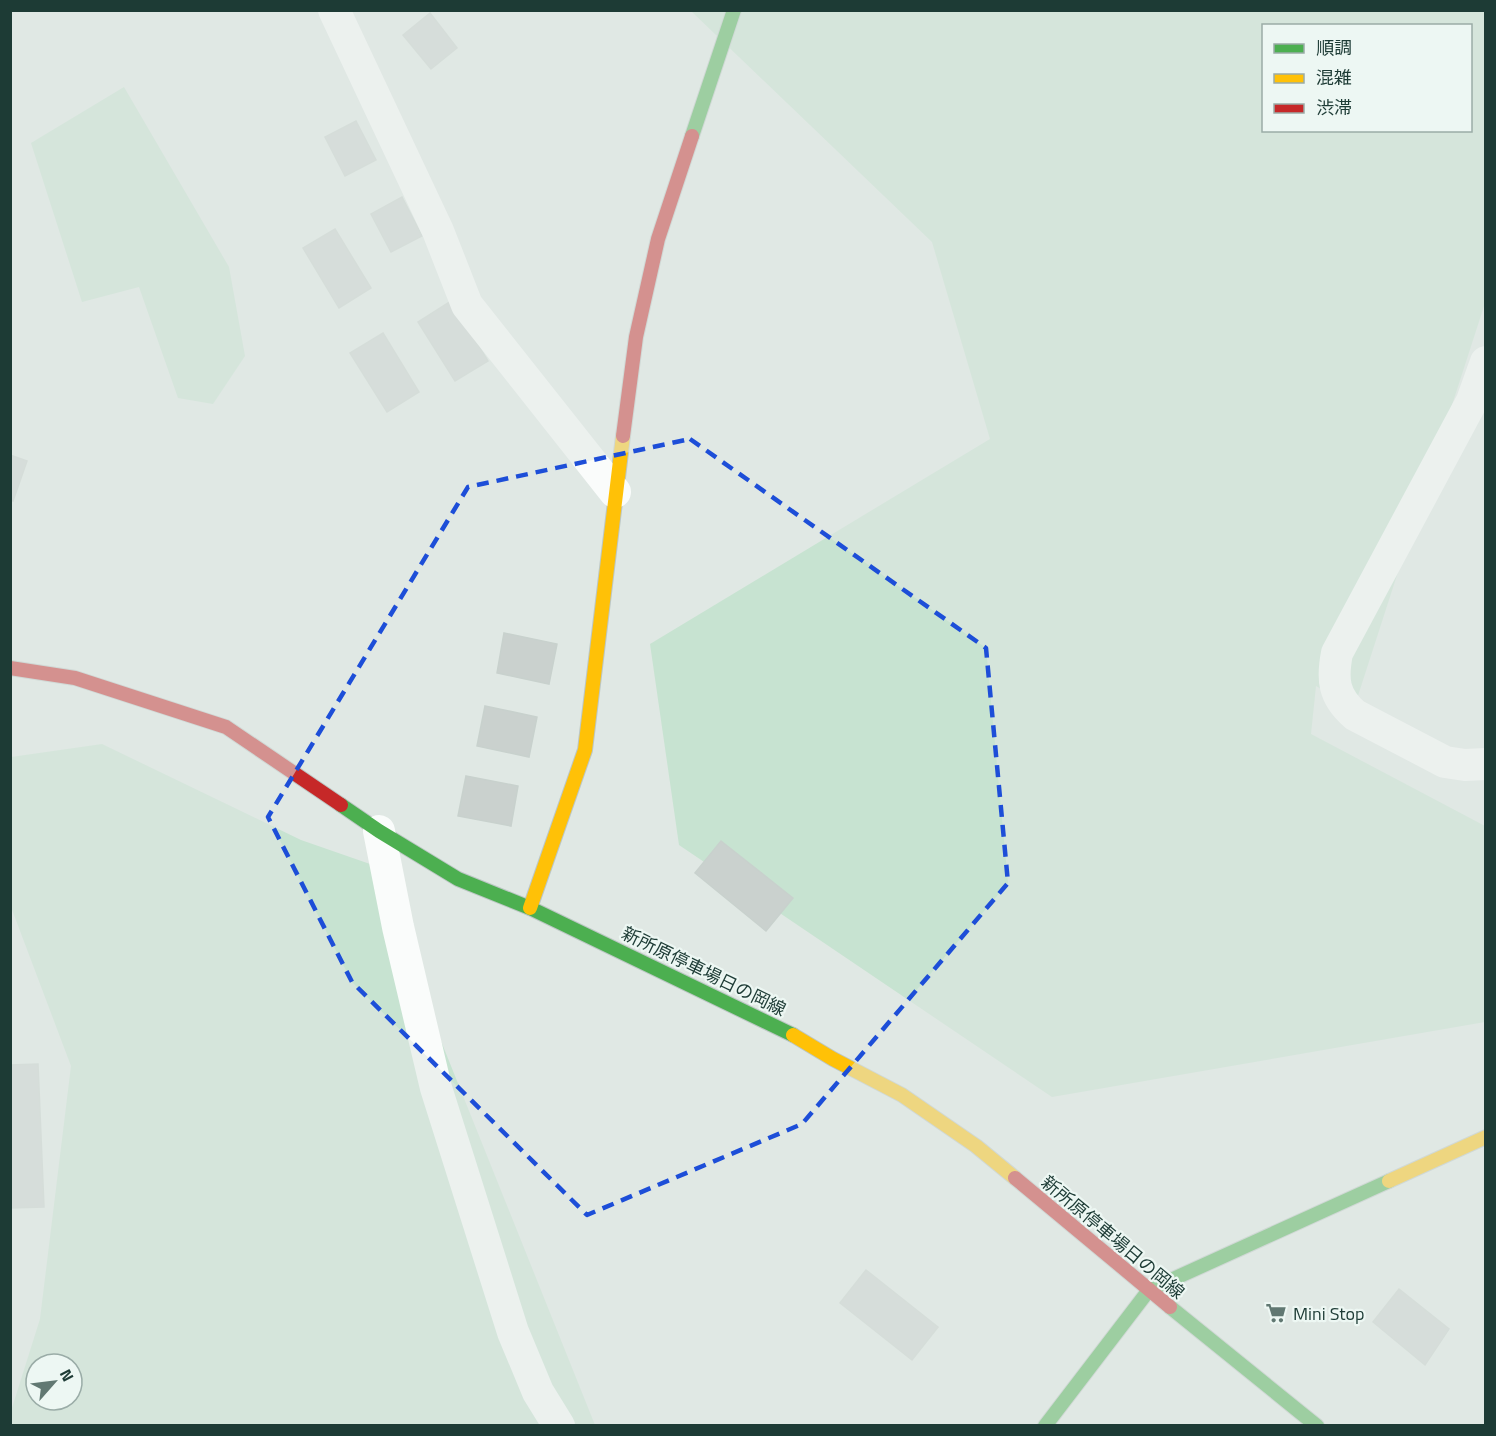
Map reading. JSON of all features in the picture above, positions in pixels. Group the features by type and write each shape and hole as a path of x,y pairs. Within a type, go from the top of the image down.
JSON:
{"main road":[{"path":"530,908 585,750 615,492 636,337 658,239 734,10"},
{"name":"新所原停車場日の岡線","path":"10,668 75,678 226,727 379,831 458,879 530,908 758,1019 784,1029 833,1059 902,1095 976,1146 1149,1290 1317,1425"},
{"path":"1045,1425 1149,1290 1485,1137"}],"street":[{"path":"334,10 438,231 467,305 615,492"},
{"path":"1485,362 1472,401 1337,652 1333,672 1336,690 1345,706 1354,715 1444,762 1465,765 1485,764"},
{"path":"379,831 436,1088 513,1332 538,1392 559,1425"}],"highlighted area":[{"path":"690,439 986,648 1008,883 802,1124 587,1215 352,982 268,817 468,487"}],"green space":[{"path":"691,11 1485,11 1485,303 1354,708 1316,686 1311,734 1485,826 1485,1022 1052,1097 679,845 650,644 990,439 932,242"},
{"path":"124,87 229,267 245,356 213,404 178,398 139,287 82,302 31,143"},
{"path":"102,744 301,840 370,864 595,1425 11,1425 11,1411 24,1370 24,1412 84,1412 84,1352 30,1352 40,1319 71,1066 11,907 11,757"}],"building":[{"path":"430,13 457,48 431,69 403,35"},
{"path":"356,121 376,160 345,176 325,137"},
{"path":"402,197 422,236 391,252 371,214"},
{"path":"335,229 371,288 339,308 303,248"},
{"path":"451,301 488,361 455,381 418,322"},
{"path":"383,333 419,392 387,412 350,353"},
{"path":"10,455 27,461 13,501 10,500"},
{"path":"504,633 557,644 549,684 497,673"},
{"path":"485,706 537,717 529,757 477,746"},
{"path":"466,776 518,786 511,826 458,816"},
{"path":"721,841 793,898 766,931 695,873"},
{"path":"38,1064 44,1207 10,1208 10,1065"},
{"path":"866,1270 938,1327 912,1360 840,1303"},
{"path":"1399,1289 1449,1329 1425,1365 1373,1322"}],"traffic: fast":[{"path":"692,136 734,10"},
{"path":"341,805 458,879 530,908 793,1035"},
{"path":"1045,1426 1149,1290 1389,1181"},
{"path":"1170,1307 1317,1426"}],"traffic: slow":[{"path":"530,908 585,750 623,436"},
{"path":"793,1035 902,1095 976,1146 1015,1178"},
{"path":"1389,1181 1486,1137"}],"traffic: jam":[{"path":"623,436 636,337 658,239 692,136"},
{"path":"10,668 75,678 226,727 341,805"},
{"path":"1015,1178 1170,1307"}],"place":[{"name":"Mini Stop","path":"1276,1313"}]}
